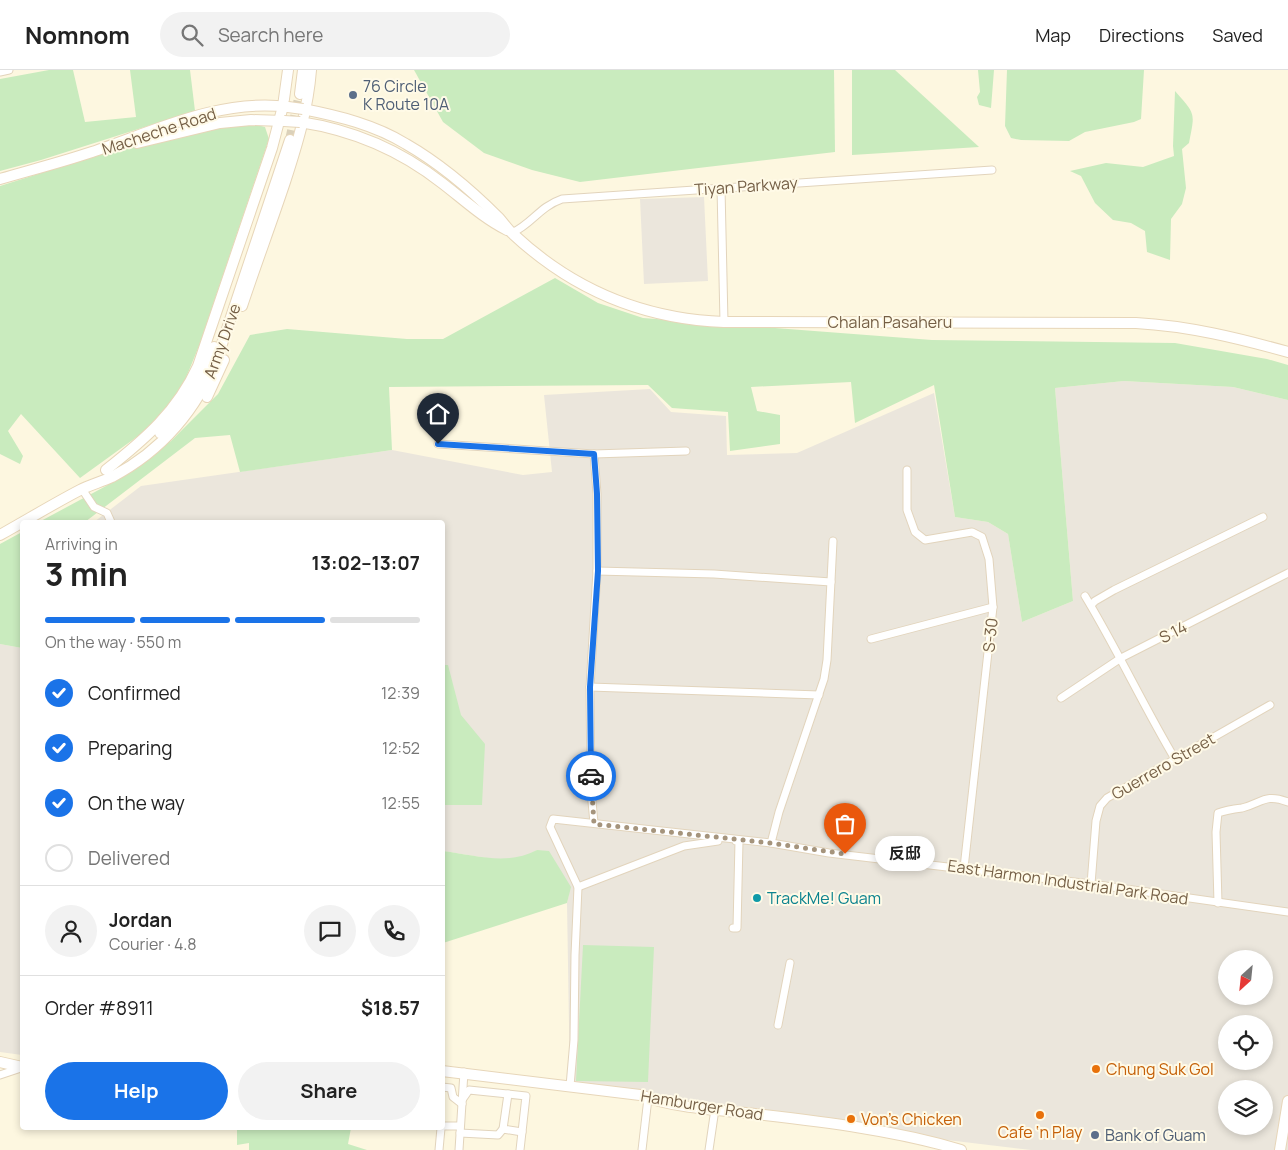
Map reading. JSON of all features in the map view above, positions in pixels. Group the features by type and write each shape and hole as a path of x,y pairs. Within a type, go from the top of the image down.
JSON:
{"main road":[{"path":"109,473 162,422 178,402 192,379 204,352 282,121 288,70"},
{"path":"296,70 297,94 302,70"},
{"path":"109,473 141,464 166,446 186,426 212,388 263,249 302,123 311,70"},
{"name":"Macheche Road","path":"0,179 90,153 187,119 219,110 251,106 285,107"},
{"name":"Chalan Pasaheru","path":"285,107 305,109 359,122 405,143 449,174 512,233"},
{"name":"Macheche Road","path":"90,153 119,148 220,123 251,120 282,121"},
{"name":"Chalan Pasaheru","path":"282,121 302,123 355,135 400,154 435,177 492,222 512,233 571,278 605,297 640,310 665,316 724,322 1136,323 1192,328 1288,352"},
{"name":"Army Drive","path":"27,520 109,473 166,428 183,407 198,384 211,354 286,139"},
{"name":"Army Drive","path":"0,535 20,524"},
{"path":"0,1062 20,1067"},
{"name":"Hamburger Road","path":"445,1070 548,1085 640,1095 715,1109 873,1130 961,1150"},
{"path":"1281,1150 1288,1101"}],"street":[{"path":"0,72 9,70"},
{"name":"Tiyan Parkway","path":"512,233 526,226 547,205 562,199 992,170"},
{"path":"721,188 724,322"},
{"path":"438,444 594,454 686,451"},
{"path":"594,454 597,494 598,571 590,687 591,791 594,824"},
{"name":"S-30","path":"907,470 907,510 915,532 925,540 972,532 982,537 989,559 993,608 964,868"},
{"path":"82,489 94,507 107,513 110,520"},
{"path":"1091,606 1095,601 1114,590 1263,517"},
{"path":"771,843 779,812 824,679 827,660 834,541"},
{"path":"598,571 714,574 831,582"},
{"name":"S 14","path":"1061,698 1121,658 1288,573"},
{"path":"1085,596 1121,658 1152,721 1175,759"},
{"path":"871,640 993,608"},
{"path":"590,687 819,695"},
{"name":"Guerrero Street","path":"1091,884 1096,821 1100,806 1107,798 1270,705"},
{"path":"1218,903 1216,832 1218,813 1244,808 1261,799 1278,798 1288,802"},
{"name":"East Harmon Industrial Park Road","path":"570,1086 574,1040 574,955 578,887 550,827 553,819 739,841 771,843 829,853 1091,884 1288,912"},
{"path":"578,887 684,846 711,842 739,841 737,928 732,928"},
{"path":"778,1025 790,963"},
{"path":"0,1075 20,1068"},
{"path":"459,1150 464,1072"},
{"path":"445,1087 451,1088 453,1097 462,1102"},
{"path":"462,1102 469,1090 526,1096 520,1150"},
{"path":"445,1127 498,1135 504,1129 508,1094"},
{"path":"642,1150 648,1098"},
{"path":"709,1150 715,1109"},
{"path":"504,1129 522,1132"},
{"path":"439,1150 442,1130"}],"shaded area":[{"path":"704,197 708,281 644,284 640,199"},
{"path":"1124,381 1233,387 1288,400 1288,1150 1031,1150 897,1134 570,1086 567,903 569,894 537,850 525,857 499,860 445,851 445,520 97,520 141,486 392,450 523,475 552,472 544,395 650,389 671,412 726,416 727,455 797,453 934,393 955,517 988,522 1008,534 1022,622 1073,601 1055,388"},
{"path":"0,644 20,648 20,1055 0,1052"}],"green space":[{"path":"49,70 73,70 85,122 136,117 130,70 190,70 195,111 41,160 0,171 0,79"},
{"path":"414,70 834,70 835,152 580,182 532,170 484,153 443,122"},
{"path":"852,70 895,70 979,147 852,155"},
{"path":"978,70 994,70 991,108 979,105 977,97 980,92"},
{"path":"1007,70 1144,70 1141,119 1085,132 1069,141 1011,138 1005,126"},
{"path":"1175,91 1187,105 1193,119 1189,143 1182,149 1186,188 1182,204 1171,219 1170,260 1147,252 1145,231 1131,223 1113,220 1095,203 1081,176 1070,171 1106,163 1143,167 1174,156"},
{"path":"249,123 265,127 269,139 199,346 181,390 145,431 80,478 21,414 8,431 23,456 20,464 0,454 0,186 92,157 195,132"},
{"path":"555,278 598,303 643,318 932,340 1175,343 1267,359 1288,365 1288,400 1233,387 1124,381 1055,388 1073,601 1022,622 1008,534 988,522 955,517 934,385 855,423 851,382 751,387 757,411 780,415 780,444 730,451 728,412 672,408 648,385 389,387 392,450 240,472 230,435 195,438 88,520 43,520 106,486 171,441 218,394 250,335 287,329 407,339 443,339"},
{"path":"20,533 20,648 0,644 0,544"},
{"path":"445,665 448,665 461,715 485,744 482,805 445,805"},
{"path":"537,850 549,851 571,887 567,903 445,942 445,851 491,858 526,855"},
{"path":"583,945 654,947 648,1082 576,1081"},
{"path":"237,1130 351,1130 348,1144 367,1150 249,1150 249,1143 237,1145"}],"tunnel":[{"path":"290,140 300,94"}],"way so far":[{"path":"591,776 594,824 771,843 845,854"}],"place":[{"name":"76 Circle K Route 10A","path":"353,95"},
{"name":"反邸","path":"845,854"},
{"name":"TrackMe! Guam","path":"757,898"},
{"name":"Chung Suk Gol","path":"1096,1069"},
{"name":"Cafe ‘n Play","path":"1040,1115"},
{"name":"Von's Chicken","path":"851,1119"},
{"name":"Bank of Guam","path":"1095,1135"}],"route":[{"path":"438,444 594,454 597,494 598,571 590,687 591,776"}]}
